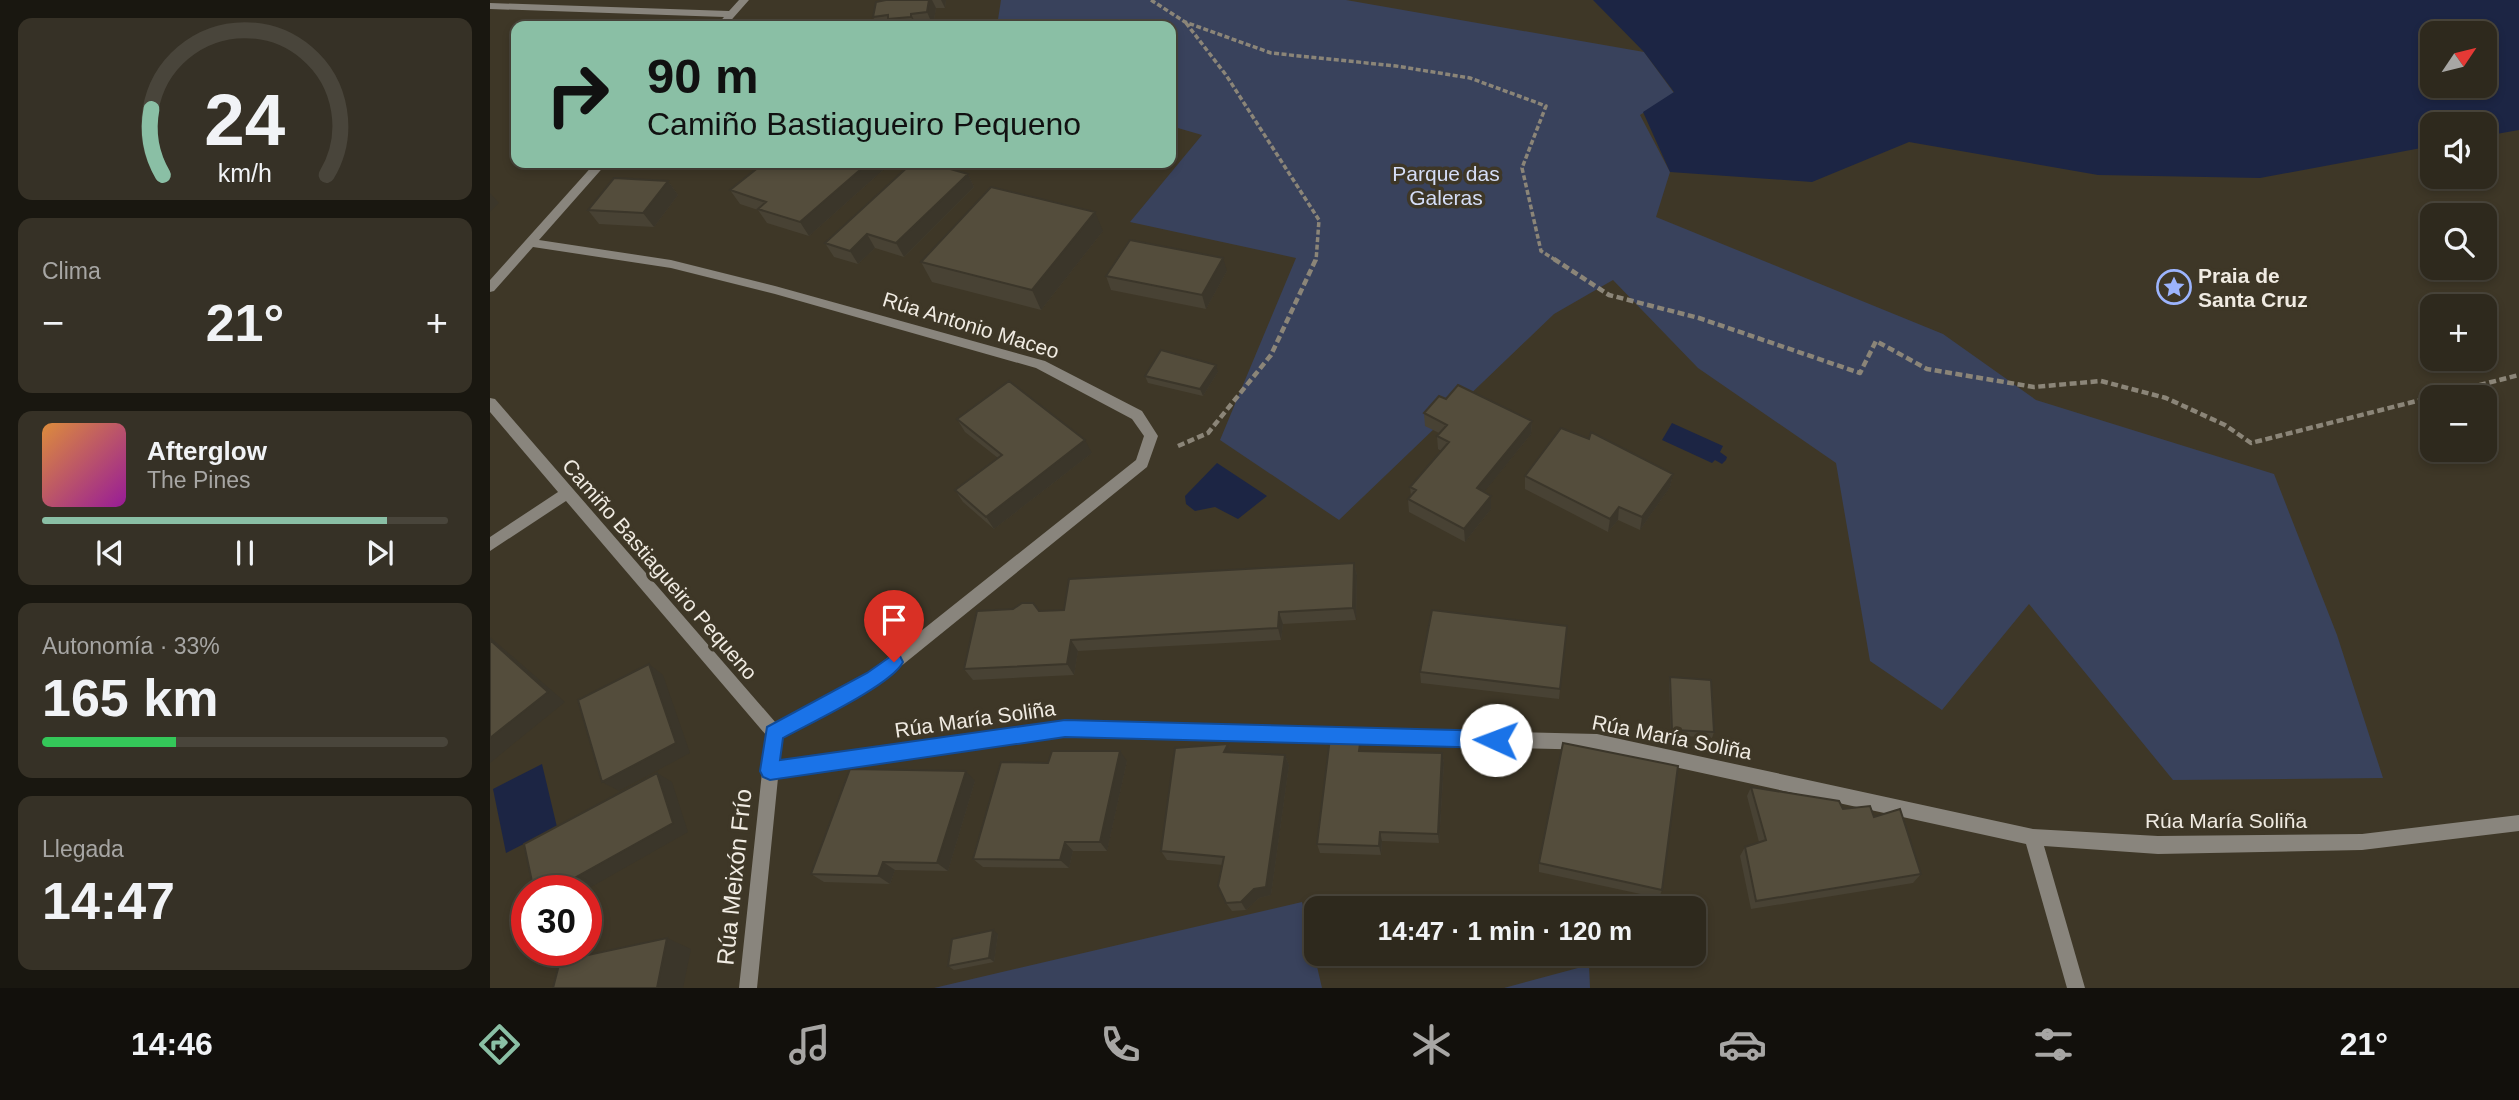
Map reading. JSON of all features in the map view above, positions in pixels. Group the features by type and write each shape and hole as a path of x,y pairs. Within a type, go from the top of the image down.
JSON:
{"street":[{"path":"726,21 744,0"},
{"path":"490,6 732,14"},
{"path":"490,288 597,168"},
{"name":"Rúa Antonio Maceo","path":"530,243 671,264 775,289 1040,364 1137,415 1151,436 1142,463"},
{"name":"Camiño Bastiagueiro Pequeno","path":"490,403 774,733"},
{"path":"770,771 774,733 873,679 1142,463"},
{"path":"490,545 566,494"},
{"name":"Rúa María Soliña","path":"770,771 1065,729 1597,742 2033,837 2158,845 2362,842 2519,823"},
{"name":"Rúa Meixón Frío","path":"748,988 770,771"},
{"path":"2033,837 2076,988"}],"path":[{"path":"1151,0 1185,22 1270,53 1396,66 1470,78 1546,106 1522,168 1541,251 1609,295 1699,318 1860,373 1876,341 1927,369 2034,387 2101,381 2166,398 2225,425 2251,443 2519,375"},
{"path":"1142,463 1208,433 1271,355 1318,256 1319,220 1226,75 1185,22"}],"green space":[{"name":"Parque das Galeras","path":"1001,0 1346,0 1644,52 1674,93 1640,115 1670,172 1656,217 1943,334 2036,400 2274,474 2337,635 2383,778 2173,780 2029,604 1942,710 1870,661 1836,463 1698,368 1613,280 1554,314 1339,520 1220,440 1296,258 1130,222 1202,135 1176,127 1176,21 998,21"},
{"path":"1302,902 1304,966 1317,966 1322,988 934,988"},
{"path":"1585,966 1589,966 1590,988 1504,988"}],"shaded area":[{"path":"1593,0 2519,0 2519,130 2497,134 2497,112 2420,112 2420,148 2260,178 2098,175 1909,142 1812,182 1670,172 1643,112 1674,92 1644,52"},
{"path":"1672,423 1723,446 1720,452 1727,457 1726,460 1722,464 1715,460 1712,463 1662,440"},
{"path":"1217,463 1267,496 1238,519 1215,507 1195,511 1186,504 1185,496"},
{"path":"542,764 557,827 506,853 493,789"}],"building":[{"path":"929,0 927,12 911,14 911,17 873,17 876,2"},
{"path":"758,168 862,168 800,222 758,209 766,202 730,190"},
{"path":"907,168 947,168 968,174 896,243 867,234 850,251 825,243"},
{"path":"614,178 668,181 643,213 588,210"},
{"path":"991,187 1095,212 1032,290 921,262"},
{"path":"1130,240 1223,258 1202,295 1106,276"},
{"path":"1161,350 1216,365 1200,389 1145,376"},
{"path":"1009,381 1085,440 986,517 955,490 1002,455 957,419"},
{"path":"1458,385 1532,421 1477,488 1491,496 1464,529 1408,499 1416,490 1410,487 1449,442 1437,436 1447,425 1424,413 1439,396 1446,399"},
{"path":"1561,428 1589,439 1591,432 1673,474 1642,517 1619,507 1610,519 1525,476"},
{"path":"1354,563 1353,608 1279,612 1278,628 1071,640 1067,664 964,669 977,611 1013,609 1022,603 1033,603 1039,611 1064,610 1069,579"},
{"path":"1432,610 1567,626 1560,689 1420,672"},
{"path":"490,640 548,692 490,738"},
{"path":"649,664 676,743 602,782 578,700"},
{"path":"1670,677 1711,680 1714,732 1672,730"},
{"path":"1330,738 1350,738 1349,743 1360,744 1359,751 1442,753 1438,834 1380,832 1379,846 1317,844"},
{"path":"1563,743 1678,766 1662,890 1539,863"},
{"path":"1228,744 1224,752 1285,755 1266,887 1254,889 1241,902 1226,903 1218,886 1224,857 1161,851 1175,748"},
{"path":"1052,751 1120,751 1100,842 1065,842 1060,860 973,859 1001,762 1048,763"},
{"path":"850,769 966,771 937,863 883,862 878,876 811,874"},
{"path":"657,773 673,823 580,875 531,875 524,844"},
{"path":"1751,787 1839,801 1843,809 1870,806 1874,817 1900,809 1921,874 1756,901 1745,847 1766,840"},
{"path":"993,930 989,958 948,966 952,939"},
{"path":"667,938 657,988 553,988 559,966 602,966 602,952"}],"place":[{"name":"Praia de Santa Cruz","path":"2174,287"}],"route":[{"path":"894,662 873,679 774,733 770,771 1065,729 1496,740"}]}
